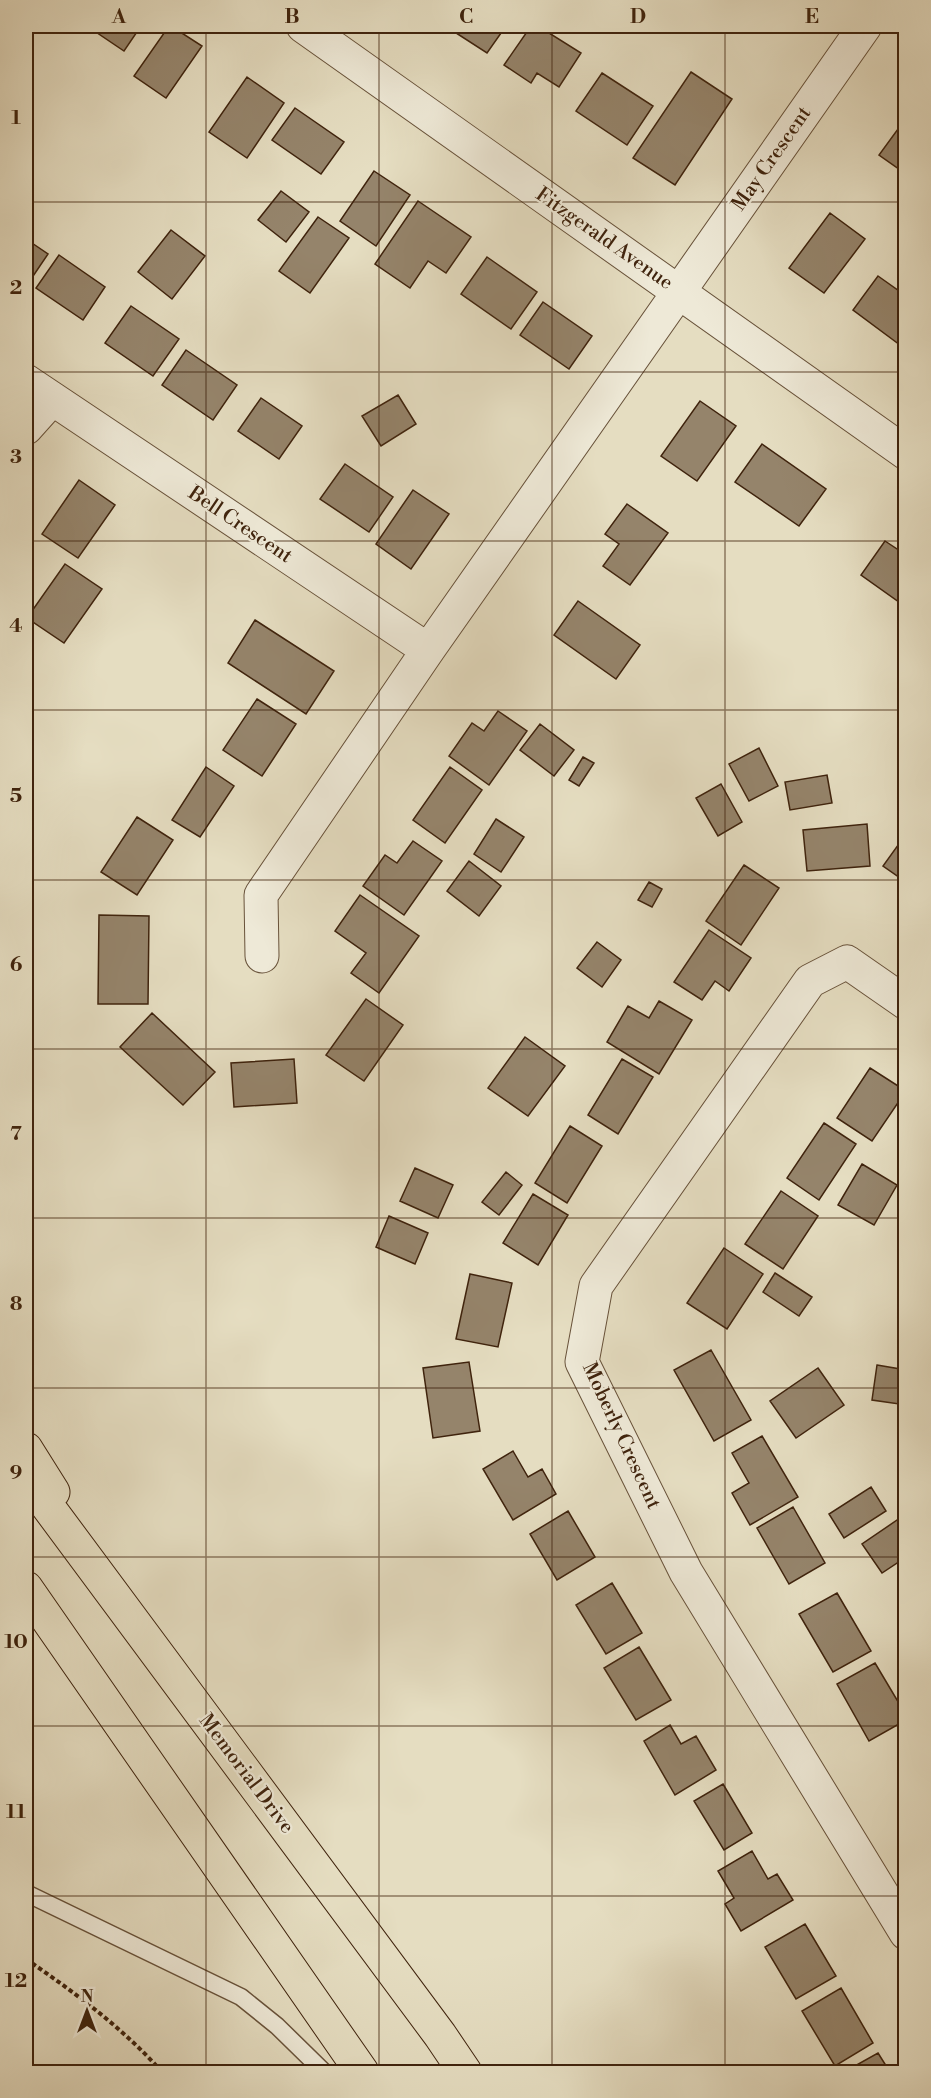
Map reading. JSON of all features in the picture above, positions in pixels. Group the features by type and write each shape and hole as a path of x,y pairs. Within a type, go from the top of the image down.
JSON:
{"highway":[{"path":"26,1449 145,1639"},
{"name":"Memorial Drive","path":"26,1477 440,2035 465,2073"},
{"path":"26,1588 362,2073"},
{"path":"26,1617 153,1771"}],"street":[{"name":"Fitzgerald Avenue","path":"303,26 906,453"},
{"name":"May Crescent","path":"680,293 865,26"},
{"path":"261,956 261,895 429,650 680,293"},
{"name":"Bell Crescent","path":"26,381 429,650"},
{"path":"26,428 52,399"},
{"name":"Moberly Crescent","path":"906,1003 847,962 810,981 596,1286 582,1362 686,1572 906,1933"}],"lane":[{"path":"26,1893 241,1997 277,2026 324,2073"}],"path":[{"path":"26,1959 74,1993 145,2053 162,2073"}],"building":[{"path":"87,26 141,26 124,51"},
{"path":"169,26 202,46 166,98 134,76"},
{"path":"457,26 506,26 487,53 453,31"},
{"path":"531,26 538,26 581,53 559,87 537,73 531,83 504,65"},
{"path":"691,72 732,99 675,185 633,158"},
{"path":"602,73 653,106 627,145 576,111"},
{"path":"247,77 284,103 247,158 209,132"},
{"path":"295,108 344,142 321,174 272,140"},
{"path":"906,118 906,174 879,155"},
{"path":"374,171 410,195 376,246 340,221"},
{"path":"281,191 309,212 286,242 258,220"},
{"path":"418,201 471,237 446,273 428,261 410,288 375,264"},
{"path":"830,213 865,239 824,293 789,268"},
{"path":"318,217 349,238 310,293 279,271"},
{"path":"171,230 205,256 172,299 138,272"},
{"path":"26,239 48,254 27,285 26,284"},
{"path":"59,255 105,287 83,320 36,288"},
{"path":"487,257 537,292 511,329 461,294"},
{"path":"878,276 906,296 906,345 904,348 853,310"},
{"path":"543,302 592,336 569,369 520,335"},
{"path":"131,306 179,339 153,376 105,343"},
{"path":"186,350 237,385 213,420 162,385"},
{"path":"398,395 416,424 381,446 362,416"},
{"path":"261,398 302,426 279,459 238,431"},
{"path":"700,401 736,426 697,481 661,456"},
{"path":"762,444 826,489 799,526 735,482"},
{"path":"345,464 393,497 369,532 320,499"},
{"path":"79,480 115,505 78,558 42,534"},
{"path":"413,490 449,514 411,569 376,544"},
{"path":"627,504 668,533 630,585 603,566 619,544 605,534"},
{"path":"885,541 906,555 906,607 861,575"},
{"path":"65,564 102,589 64,643 27,618"},
{"path":"578,601 640,645 616,679 554,635"},
{"path":"255,620 334,671 306,714 228,663"},
{"path":"257,699 296,724 262,776 223,750"},
{"path":"498,711 527,731 489,785 449,756 472,723 484,731"},
{"path":"540,724 574,750 554,776 520,750"},
{"path":"759,748 778,786 749,801 729,764"},
{"path":"583,757 594,763 579,786 569,780"},
{"path":"206,767 234,786 200,837 172,820"},
{"path":"450,767 482,790 445,843 413,820"},
{"path":"827,775 832,803 790,810 785,782"},
{"path":"721,784 742,822 718,836 696,798"},
{"path":"137,817 173,840 137,895 101,872"},
{"path":"496,819 524,837 501,872 474,854"},
{"path":"867,824 870,866 807,871 803,830"},
{"path":"906,834 906,882 883,866"},
{"path":"413,841 442,861 404,915 363,886 385,855 397,863"},
{"path":"469,861 501,886 479,916 447,891"},
{"path":"744,865 779,888 741,945 706,921"},
{"path":"649,882 662,889 652,907 638,900"},
{"path":"360,895 419,936 379,993 351,973 366,953 335,931"},
{"path":"99,915 149,916 148,1004 98,1004"},
{"path":"709,930 751,958 729,991 715,981 702,1000 674,982"},
{"path":"597,942 621,960 602,987 577,968"},
{"path":"366,999 403,1025 364,1081 326,1055"},
{"path":"659,1001 692,1020 659,1074 607,1042 628,1006 649,1018"},
{"path":"152,1013 215,1072 183,1105 120,1047"},
{"path":"525,1037 565,1066 528,1116 488,1088"},
{"path":"294,1059 297,1103 234,1107 231,1063"},
{"path":"622,1059 653,1077 618,1134 588,1115"},
{"path":"870,1068 906,1091 872,1141 837,1118"},
{"path":"824,1123 856,1144 819,1200 787,1178"},
{"path":"570,1126 602,1146 567,1203 535,1183"},
{"path":"862,1164 897,1185 874,1225 838,1205"},
{"path":"415,1168 453,1185 438,1218 400,1201"},
{"path":"506,1172 522,1185 499,1215 482,1202"},
{"path":"781,1191 818,1216 783,1269 745,1244"},
{"path":"533,1194 568,1215 538,1265 503,1243"},
{"path":"389,1216 428,1233 415,1264 376,1247"},
{"path":"724,1248 763,1274 727,1329 687,1303"},
{"path":"775,1273 812,1297 799,1316 763,1292"},
{"path":"470,1274 512,1283 498,1347 456,1339"},
{"path":"711,1350 751,1420 714,1441 674,1370"},
{"path":"469,1362 480,1431 433,1438 423,1368"},
{"path":"877,1365 906,1370 906,1405 872,1400"},
{"path":"818,1368 844,1405 796,1438 770,1401"},
{"path":"762,1436 798,1497 750,1525 732,1493 749,1483 732,1453"},
{"path":"513,1451 528,1477 542,1469 556,1494 513,1520 483,1469"},
{"path":"871,1487 886,1511 844,1538 829,1514"},
{"path":"793,1507 825,1563 789,1584 757,1528"},
{"path":"568,1511 595,1557 557,1580 530,1534"},
{"path":"900,1518 906,1526 906,1557 882,1573 862,1544"},
{"path":"612,1583 642,1633 606,1654 576,1605"},
{"path":"837,1593 871,1651 833,1672 799,1614"},
{"path":"639,1647 671,1700 636,1720 604,1668"},
{"path":"875,1663 906,1715 906,1720 869,1741 837,1684"},
{"path":"670,1725 681,1744 696,1736 716,1770 675,1795 644,1741"},
{"path":"723,1784 752,1833 724,1850 694,1801"},
{"path":"752,1851 768,1879 777,1874 793,1900 741,1931 725,1904 734,1898 718,1871"},
{"path":"805,1924 836,1976 796,1999 765,1947"},
{"path":"841,1988 873,2043 835,2066 802,2011"},
{"path":"878,2053 890,2072 844,2072"}]}
